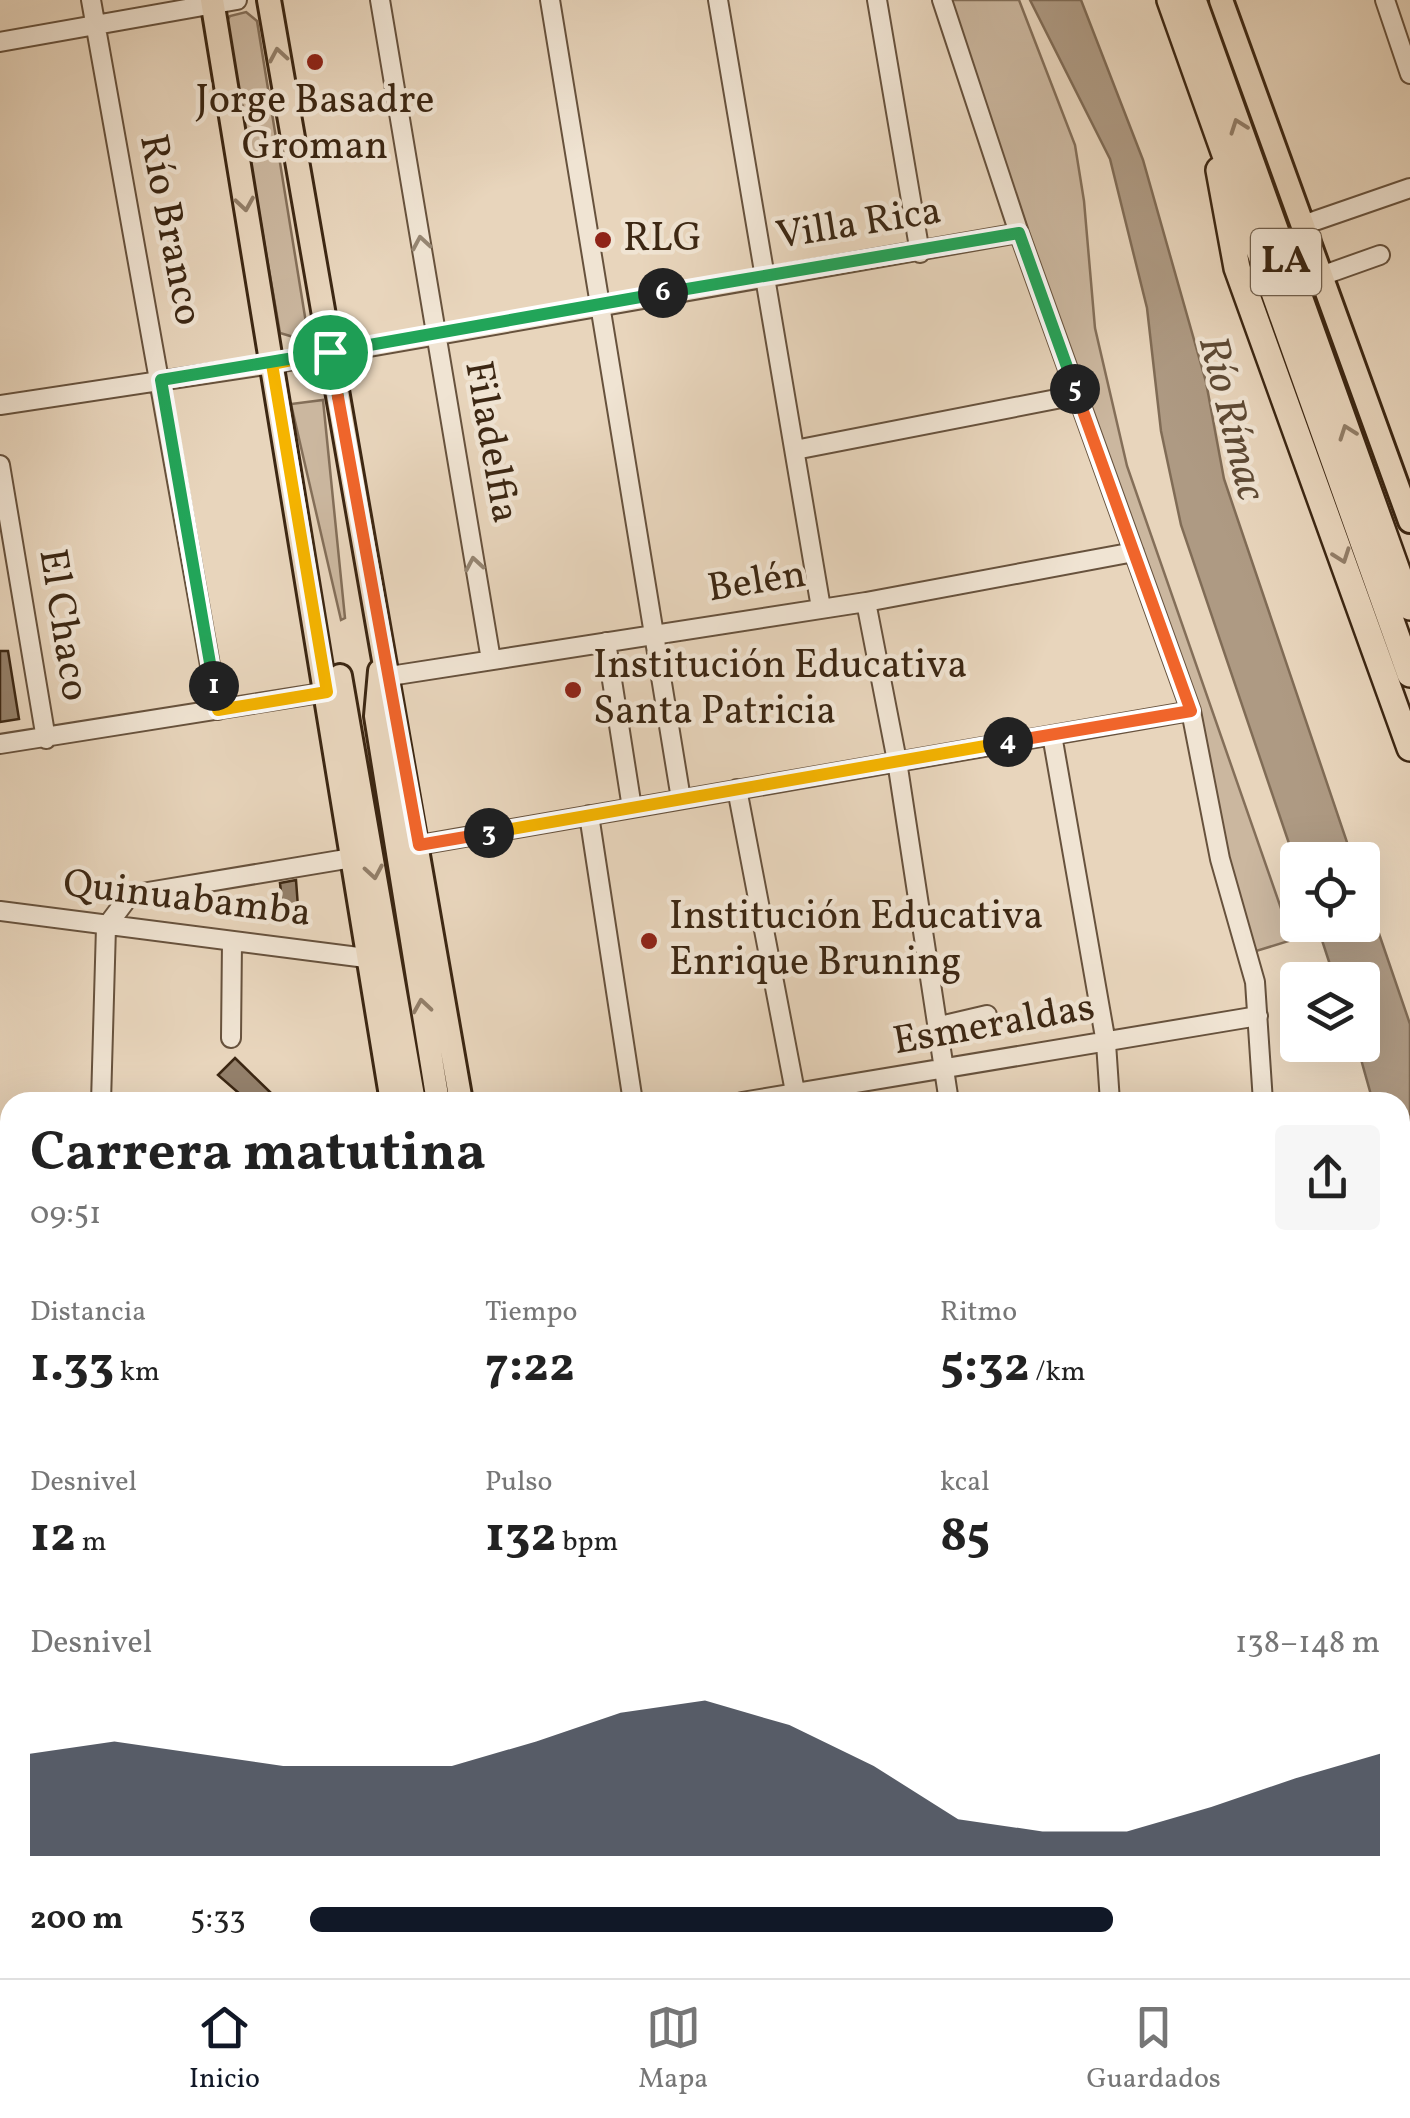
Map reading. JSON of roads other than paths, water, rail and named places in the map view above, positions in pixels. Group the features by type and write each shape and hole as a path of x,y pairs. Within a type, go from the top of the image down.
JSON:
{"highway":[{"name":"LA","path":"1170,0 1410,674"},
{"name":"LA","path":"1193,0 1410,607"},
{"path":"1203,87 1237,268 1410,748"}],"main road":[{"path":"269,0 390,676 459,1092"},
{"path":"1221,0 1408,508"},
{"path":"212,2 390,1092"},
{"path":"284,434 330,623 412,1092"},
{"path":"383,638 376,716 436,1092"}],"street":[{"name":"Río Branco","path":"91,0 218,710"},
{"path":"0,42 237,0"},
{"name":"Filadelfia","path":"380,0 491,660"},
{"path":"550,0 681,799"},
{"path":"718,0 821,608"},
{"path":"878,0 920,253"},
{"path":"942,0 1019,233 1191,711 1220,859 1255,982 1262,1092"},
{"path":"1385,0 1410,74"},
{"path":"1302,225 1410,188"},
{"name":"Villa Rica","path":"0,405 272,364 436,332 920,253 1019,233"},
{"path":"1321,276 1380,255"},
{"path":"795,450 1077,396"},
{"name":"El Chaco","path":"0,464 46,738"},
{"name":"Belén","path":"390,676 866,602 1134,552"},
{"path":"866,602 897,762 948,1092"},
{"path":"606,642 632,808"},
{"path":"0,744 327,692"},
{"path":"419,845 1191,711"},
{"path":"1052,735 1106,1043 1109,1092"},
{"path":"737,790 796,1092"},
{"path":"589,815 632,1092"},
{"path":"101,1092 106,927 130,895 352,858"},
{"name":"Quinuabamba","path":"0,912 366,958"},
{"path":"232,942 232,1038"},
{"path":"940,1026 986,1014"},
{"name":"Esmeraldas","path":"829,1092 1258,1016"}],"place":[{"name":"Jorge Basadre Groman","path":"315,62"},
{"name":"RLG","path":"603,240"},
{"name":"Institución Educativa Santa Patricia","path":"573,690"},
{"name":"Institución Educativa Enrique Bruning","path":"649,941"}],"water label":[{"name":"Río Rímac","path":"1230,419"}]}
